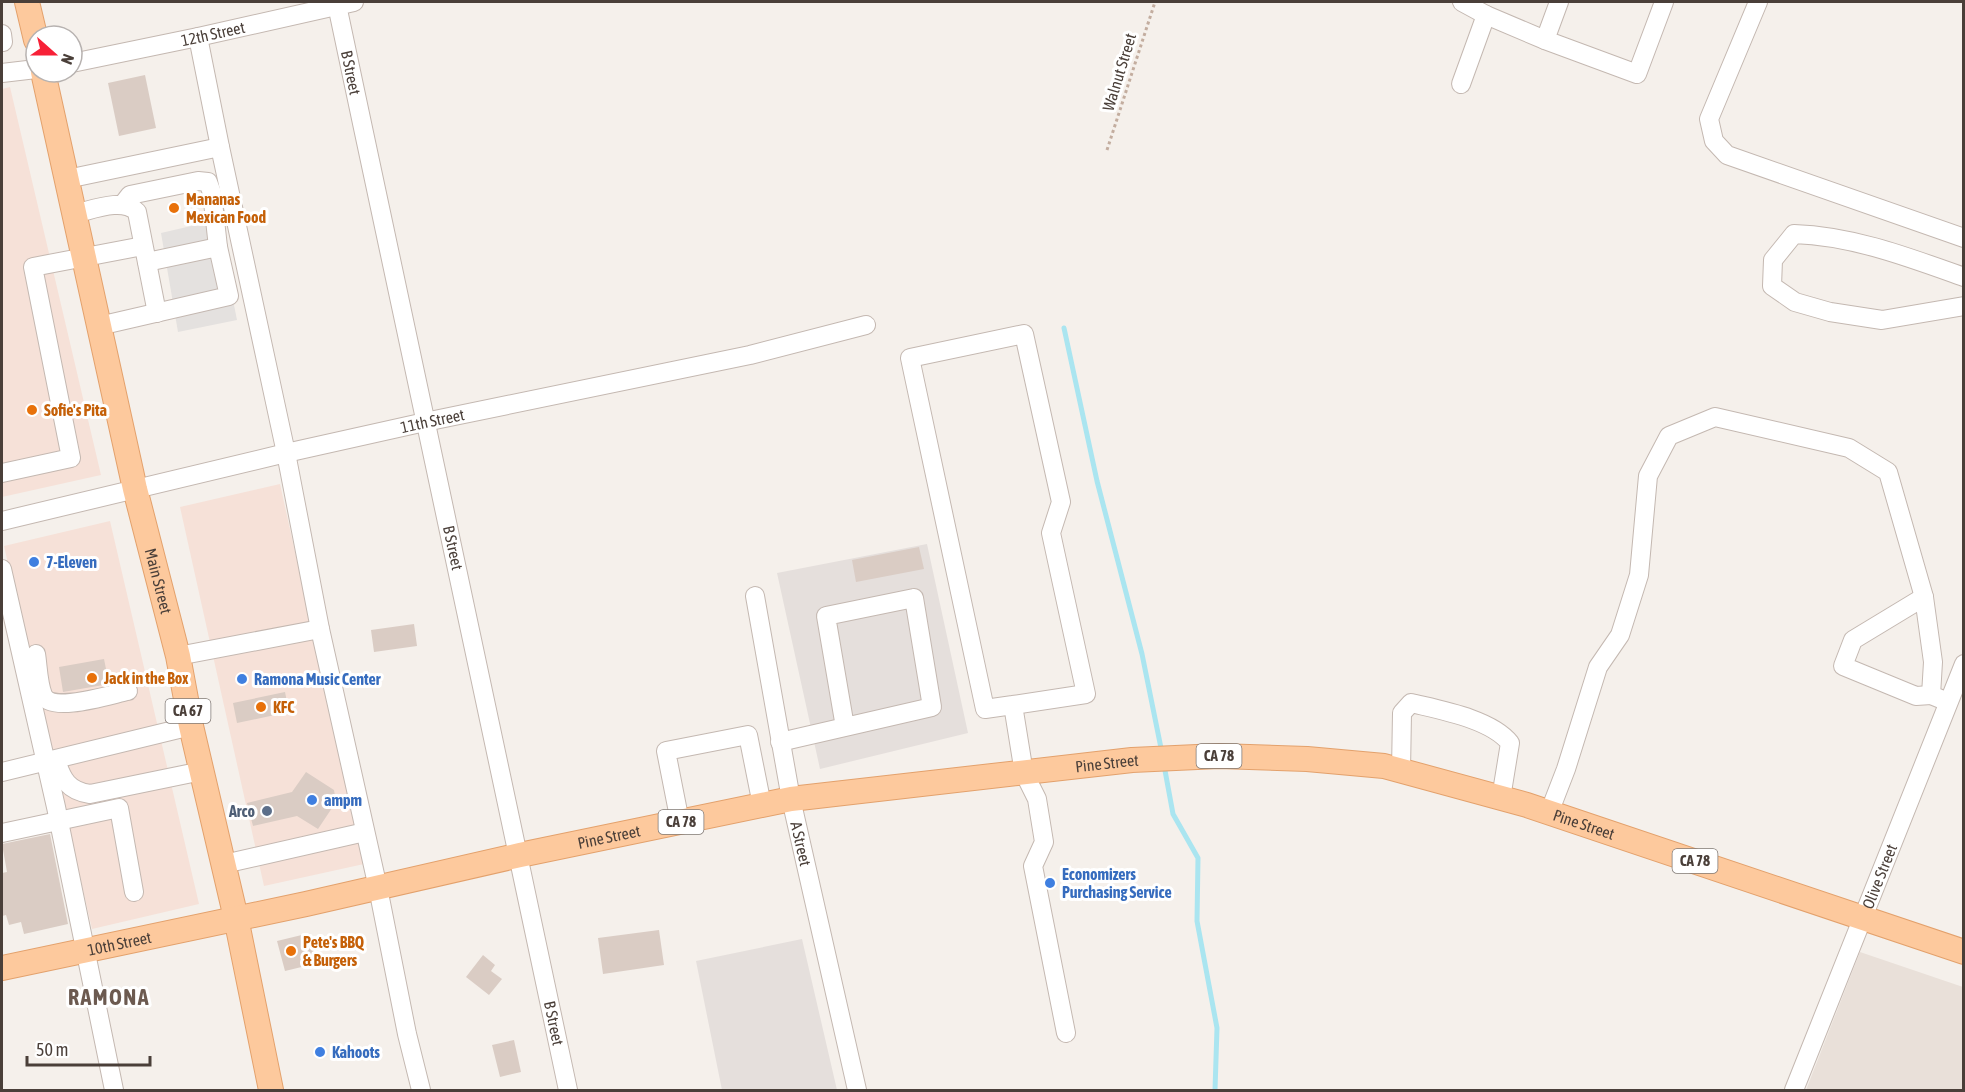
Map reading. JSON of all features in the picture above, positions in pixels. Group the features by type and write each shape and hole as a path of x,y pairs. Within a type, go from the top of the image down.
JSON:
{"main road":[{"path":"27,2 32,24"},
{"name":"Main Street","path":"46,84 135,489 178,656 191,726 236,918 271,1090"},
{"name":"Pine Street","path":"236,918 520,855 790,799 1132,760 1219,756 1307,759 1384,766 1549,813 1964,952"},
{"name":"10th Street","path":"2,968 236,918"}],"street":[{"path":"1462,2 1486,15 1545,40 1637,74 1664,2"},
{"path":"1545,40 1560,2"},
{"path":"1758,2 1709,119 1714,141 1727,155 1964,238"},
{"name":"12th Street","path":"84,61 346,3"},
{"name":"B Street","path":"346,3 425,422 520,855 568,1090"},
{"path":"1461,84 1486,15"},
{"path":"2,34 2,42"},
{"path":"198,37 286,453 320,629 421,1090"},
{"path":"2,73 24,70"},
{"path":"67,179 220,147"},
{"path":"99,326 229,296 218,247 212,193 208,182 198,181 130,195 123,204"},
{"path":"74,214 123,204 132,207 137,212 157,313"},
{"path":"1964,277 1849,240 1822,235 1794,234 1773,260 1772,286 1795,302 1830,312 1882,320 1964,306"},
{"path":"2,473 71,458 33,267 84,256 145,254 218,247"},
{"name":"11th Street","path":"2,521 175,478 425,422 750,355 866,325"},
{"path":"1024,334 1061,502 1051,533 1086,694 1013,705 985,709 910,358 1024,334"},
{"path":"1549,813 1566,769 1598,667 1620,635 1639,575 1648,476 1669,436 1715,417 1849,448 1888,472 1924,597 1940,698 1916,696 1843,666 1853,640 1924,597"},
{"path":"2,569 51,761 58,820 114,1090"},
{"name":"A Street","path":"755,596 790,799 857,1090"},
{"path":"780,742 932,707 914,598 826,616 845,727"},
{"path":"178,656 320,629"},
{"path":"36,654 44,696 49,702 72,703 128,691"},
{"name":"Olive Street","path":"1794,1090 1863,918 1940,698 1964,664"},
{"path":"1401,771 1402,712 1411,703 1463,717 1502,734 1510,743 1501,798"},
{"path":"1013,705 1024,773 1037,799 1044,842 1033,867 1066,1033"},
{"path":"2,772 191,726"},
{"path":"680,822 666,751 748,735 762,805"},
{"path":"51,761 68,785 75,790 90,794 202,771"},
{"path":"2,833 119,808 134,892"},
{"path":"224,864 364,832"}],"path":[{"name":"Walnut Street","path":"1107,150 1155,2"}],"shaded area":[{"path":"10,87 101,475 2,497 2,89"},
{"path":"217,220 237,320 178,332 161,233"},
{"path":"280,484 364,864 264,886 180,507"},
{"path":"110,521 199,904 92,929 4,546"},
{"path":"927,544 968,733 820,769 777,573"},
{"path":"802,939 837,1090 722,1090 696,961"},
{"path":"1860,952 1963,987 1963,1090 1806,1090"}],"building":[{"path":"145,75 156,128 119,136 108,83"},
{"path":"919,547 924,569 856,582 852,560"},
{"path":"414,624 417,646 374,652 371,630"},
{"path":"104,659 109,684 63,692 59,667"},
{"name":"KFC","path":"285,692 289,712 237,723 233,703"},
{"name":"ampm","path":"306,772 334,790 336,802 318,829 297,816 253,826 247,803 292,792"},
{"path":"50,834 68,924 24,934 21,922 9,925 6,915 2,916 2,873 7,872 2,844"},
{"path":"659,930 664,965 603,974 598,938"},
{"path":"310,933 318,963 285,971 277,941"},
{"path":"483,955 495,965 491,971 502,979 489,995 466,977"},
{"path":"514,1040 521,1072 500,1077 492,1045"}],"waterway":[{"path":"1064,328 1097,481 1142,654 1162,753"},
{"path":"1164,765 1173,814 1198,858 1197,921 1217,1028 1215,1090"}],"place":[{"name":"Mananas Mexican Food","path":"174,208"},
{"name":"Sofie's Pita","path":"32,410"},
{"name":"7-Eleven","path":"34,562"},
{"name":"Jack in the Box","path":"92,678"},
{"name":"Ramona Music Center","path":"242,679"},
{"name":"KFC","path":"261,707"},
{"name":"ampm","path":"312,800"},
{"name":"Arco","path":"267,811"},
{"name":"Economizers Purchasing Service","path":"1050,883"},
{"name":"Pete's BBQ & Burgers","path":"291,951"},
{"name":"Kahoots","path":"320,1052"}],"district":[{"name":"RAMONA","path":"109,997"}]}
